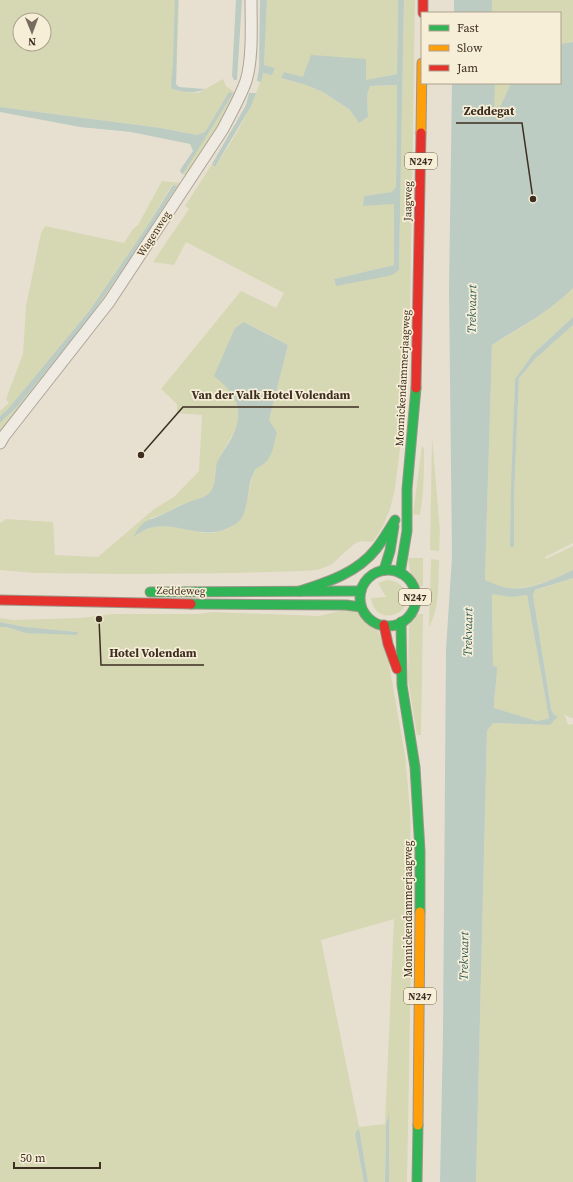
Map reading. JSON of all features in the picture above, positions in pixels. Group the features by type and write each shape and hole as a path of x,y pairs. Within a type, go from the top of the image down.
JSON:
{"main road":[{"path":"423,0 423,12"},
{"name":"Jaagweg","path":"419,267 422,84"},
{"name":"Monnickendammerjaagweg","path":"400,573 407,531 407,489 414,425 417,378 419,267"},
{"name":"Monnickendammerjaagweg","path":"384,570 390,551 395,520 407,489"},
{"path":"300,591 328,582 354,569 366,560 395,520"},
{"path":"384,570 373,575 363,586 360,591 361,607 363,612 373,622 384,625 401,622"},
{"name":"N247","path":"384,570 400,573 411,584 414,590 415,596 411,614 401,622"},
{"name":"Zeddeweg","path":"144,591 360,591"},
{"name":"Zeddeweg","path":"0,600 258,605 346,605 361,607"},
{"name":"Monnickendammerjaagweg","path":"401,622 402,685 415,767 420,851 417,1182"},
{"name":"Monnickendammerjaagweg","path":"384,625 388,644 402,685"}],"street":[{"name":"Wagenweg","path":"0,443 110,302 223,129 237,102 246,80 249,62 251,0"}],"green space":[{"path":"0,0 179,0 176,84 172,89 198,93 223,79 226,86 235,93 234,100 191,173 185,175 183,174 229,92 205,132 197,135 161,128 0,107"},
{"path":"267,0 398,0 397,74 366,80 303,77 284,72 281,78 306,85 323,92 350,110 359,123 368,117 367,95 370,86 397,85 396,187 393,192 364,196 363,205 394,204 394,265 334,279 336,286 399,270 404,0 415,0 410,312 402,401 401,440 395,489 390,509 383,526 373,542 361,541 354,544 331,565 317,570 234,573 130,574 35,573 0,570 0,523 6,519 53,522 55,555 98,557 154,509 174,497 199,471 202,415 177,413 177,404 161,389 241,291 276,308 284,293 186,242 174,265 153,262 189,209 185,206 212,164 215,167 236,133 249,109 263,73 272,75 275,68 264,65","holes":["245,322 288,345 269,420 273,445 270,456 265,463 258,466 253,474 241,519 234,525 214,533 203,533 185,528 167,526 154,527 142,531 135,537 151,518 164,514 180,505 201,499 210,493 214,487 215,471 218,460 237,427 239,415 236,399 226,385"]},
{"path":"492,0 573,0 573,42 561,44 561,12 492,12"},
{"path":"495,84 511,84 500,107 493,110"},
{"path":"162,181 181,183 130,266 0,437 0,423 17,407 87,321 138,247 177,186 172,185 144,231 90,310 8,409 0,416 0,411 9,403 6,399 23,354 26,306 41,233 45,226 124,243 133,229 138,225"},
{"path":"573,288 573,317 533,354 515,379 510,547 514,547 514,498 519,378 535,359 573,325 573,543 545,557 546,559 573,546 573,570 533,586 509,588 485,581 492,345 555,305"},
{"path":"432,436 440,533 439,551 430,550"},
{"path":"422,446 424,448 424,473 420,515 413,514"},
{"path":"408,558 423,558 423,586 419,587 410,571"},
{"path":"431,559 439,560 439,577 437,603 433,620 429,627"},
{"path":"573,578 573,718 564,714 568,725 573,724 573,1182 476,1182 487,731 493,723 550,725 554,715 551,709 533,595 534,591"},
{"path":"388,580 401,585 407,598 401,611 387,616 374,608 371,598 386,597 378,583"},
{"path":"492,593 512,597 527,595 549,718 547,719 537,721 494,708 497,668 493,667"},
{"path":"348,609 359,613 365,621 377,628 388,658 405,755 410,810 412,901 407,1182 389,1182 388,1115 386,1124 385,1182 368,1182 359,1128 355,1134 364,1182 0,1182 0,627 6,627 26,633 77,632 25,627 0,622 0,618 13,620 81,618 112,614 198,614 212,612 319,616","holes":["394,919 385,1124 359,1127 321,940"]},
{"path":"418,614 423,614 421,735 417,735 408,680 409,625"}],"water":[{"path":"175,0 178,0 176,84 179,87 205,89 201,91 188,92 172,89"},
{"path":"236,0 242,0 237,80 234,80 232,76"},
{"path":"260,0 267,0 264,65 275,68 272,75 263,73 261,82 257,81 259,68"},
{"path":"398,0 404,0 399,270 388,276 336,286 334,279 394,265 394,204 363,206 364,196 392,192 396,187 397,85 370,86 367,95 368,117 359,123 350,110 323,92 306,85 281,78 284,72 303,77 311,55 366,59 366,80 397,74"},
{"path":"454,0 492,0 492,12 454,12"},
{"name":"Trekvaart","path":"573,42 573,288 545,312 492,345 485,580 503,587 525,588 542,584 573,570 573,578 535,590 533,595 551,709 554,715 558,716 550,725 493,723 487,731 476,1182 440,1182 443,1031 446,650 452,556 449,290 452,84 495,84 494,110 500,107 511,84 561,84 561,44","holes":["492,594 512,597 527,595 549,718 537,721 494,708 497,667 493,666"]},
{"path":"229,92 233,93 183,174 180,170 193,151 190,144 131,132 80,127 0,112 0,107 161,128 197,135 205,132"},
{"path":"249,93 256,93 251,106 215,167 212,164 246,105"},
{"path":"173,185 177,186 138,247 87,321 17,407 0,423 0,416 8,409 90,310 144,231"},
{"path":"573,317 573,325 535,359 519,378 514,498 514,547 510,547 515,379 533,354"},
{"path":"244,322 288,345 269,420 277,433 270,456 264,464 256,469 253,474 244,514 237,523 217,532 194,531 158,526 146,530 134,537 142,524 203,497 211,491 218,460 236,429 238,420 237,404 233,396 214,376 235,328"},
{"path":"0,622 25,627 78,632 77,635 26,633 6,627 0,627"},
{"path":"389,1113 389,1182 385,1182 386,1124"},
{"path":"359,1128 368,1182 364,1182 355,1134"}],"traffic: fast":[{"path":"400,573 407,531 407,489 416,388"},
{"path":"300,591 341,576 360,564 384,539 395,520"},
{"path":"384,570 390,551 394,526"},
{"path":"388,570 403,575 411,583 416,598 411,613 403,621 388,626 373,621 365,613 360,598 365,583 373,575 388,570"},
{"path":"150,592 361,591"},
{"path":"191,604 346,605 361,607"},
{"path":"401,622 402,685 415,767 420,851 420,912"},
{"path":"417,1182 418,1125"}],"traffic: slow":[{"path":"421,133 422,84"},
{"path":"418,1125 420,912"}],"traffic: jam":[{"path":"423,0 423,12"},
{"path":"416,388 421,133"},
{"path":"0,600 191,604"},
{"path":"384,625 388,644 397,669"}],"place":[{"name":"Zeddegat","path":"533,199"},
{"name":"Van der Valk Hotel Volendam","path":"141,455"},
{"name":"Hotel Volendam","path":"99,619"}]}
